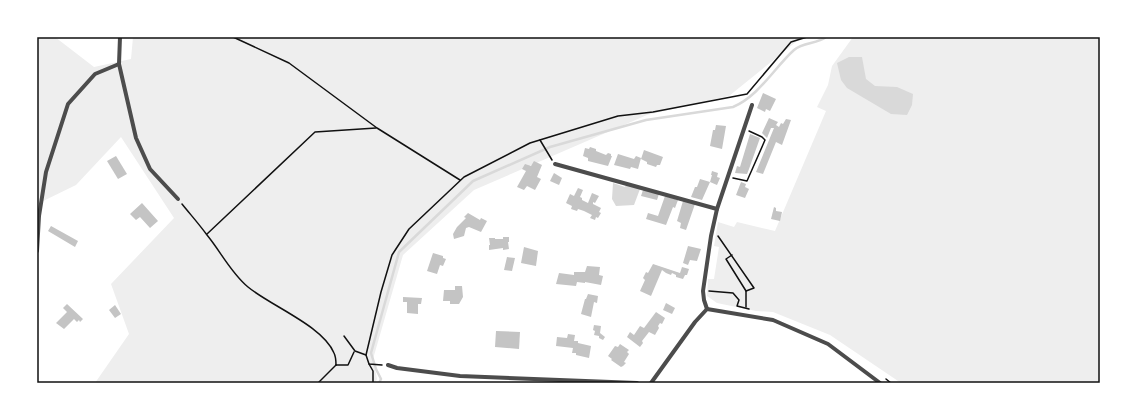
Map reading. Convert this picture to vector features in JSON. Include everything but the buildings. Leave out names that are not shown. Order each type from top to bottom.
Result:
[{"type":"street","points":[[120,37],[119,64],[136,138],[150,168],[178,199]]},
{"type":"street","points":[[37,251],[39,216],[46,172],[68,104],[95,74],[119,64]]},
{"type":"street","points":[[707,309],[703,291],[712,231],[717,209],[752,105]]},
{"type":"street","points":[[556,164],[717,209]]},
{"type":"street","points":[[651,383],[695,322],[707,309]]},
{"type":"street","points":[[707,309],[773,320],[828,344],[880,383]]},
{"type":"street","points":[[388,365],[398,368],[460,376],[637,383]]},
{"type":"path","points":[[233,37],[289,64],[377,128],[460,180]]},
{"type":"path","points":[[373,383],[373,371],[366,355],[380,292],[392,255],[409,230],[460,180],[517,150],[540,140],[618,116],[653,112],[747,94],[791,42],[807,37]]},
{"type":"path","points":[[207,234],[315,132],[377,128]]},
{"type":"path","points":[[728,176],[746,181],[765,140],[744,128]]},
{"type":"path","points":[[540,140],[550,157]]},
{"type":"path","points":[[178,199],[207,234],[231,269],[247,287],[312,328],[326,341],[334,353],[336,365]]},
{"type":"path","points":[[712,231],[718,236],[754,288],[746,291]]},
{"type":"path","points":[[732,255],[726,259],[746,291],[746,307]]},
{"type":"path","points":[[344,336],[355,351],[366,355]]},
{"type":"path","points":[[318,383],[336,365],[348,365],[355,351]]},
{"type":"path","points":[[370,364],[388,365]]},
{"type":"shaded area","points":[[37,37],[55,37],[94,67],[131,59],[133,37],[802,37],[729,96],[647,115],[474,190],[403,255],[373,359],[377,379],[375,383],[95,383],[129,334],[111,284],[174,218],[121,137],[76,185],[37,204]]},
{"type":"shaded area","points":[[853,37],[1100,37],[1100,383],[901,383],[830,335],[773,312],[756,311],[717,303],[707,296],[708,279],[714,279],[719,247],[714,246],[718,222],[734,227],[737,222],[775,231],[826,111],[817,107],[828,85],[832,66]]},
{"type":"shaded area","points":[[849,57],[862,57],[866,79],[875,86],[897,87],[913,94],[912,105],[907,115],[891,114],[847,88],[841,80],[837,63]]},
{"type":"shaded area","points":[[613,183],[625,187],[626,185],[640,189],[634,205],[616,206],[612,199]]},
{"type":"waterway","points":[[379,383],[381,379],[371,353],[399,252],[473,181],[550,147],[646,120],[733,107],[751,96],[794,50],[798,47],[826,37]]}]
